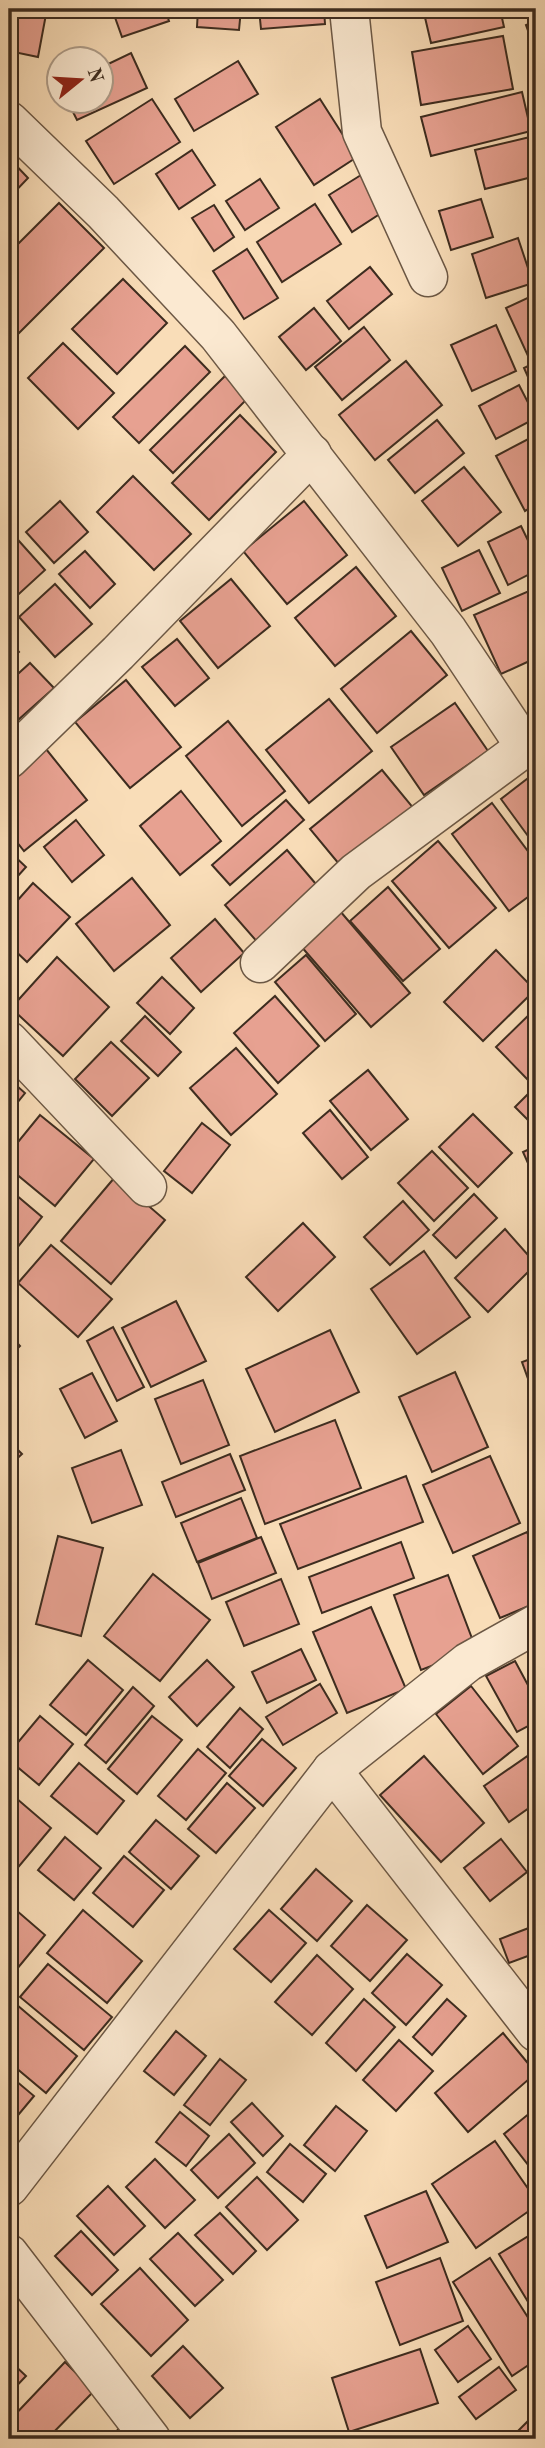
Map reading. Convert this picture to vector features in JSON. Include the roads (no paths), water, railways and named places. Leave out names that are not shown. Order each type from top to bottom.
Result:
[{"type":"street","points":[[349,9],[362,132],[428,278]]},
{"type":"street","points":[[9,121],[103,212],[218,335],[312,454],[530,742],[356,872],[260,963]]},
{"type":"street","points":[[9,759],[118,653],[312,454]]},
{"type":"street","points":[[9,1041],[147,1187]]},
{"type":"street","points":[[9,2187],[332,1770],[468,1662],[536,1624]]},
{"type":"street","points":[[332,1770],[536,2032]]},
{"type":"street","points":[[9,2255],[151,2439]]}]
